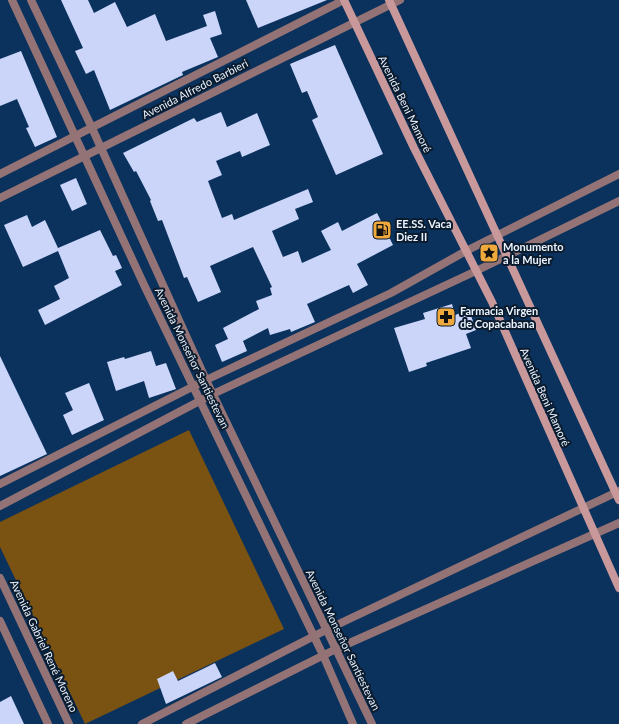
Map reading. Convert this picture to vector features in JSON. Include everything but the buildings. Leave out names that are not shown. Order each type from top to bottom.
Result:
[{"type":"street","name":"Avenida Monseñor Santiestevan","points":[[12,0],[193,388],[201,401],[322,655],[353,724]]},
{"type":"street","name":"Avenida Monseñor Santiestevan","points":[[31,0],[92,128],[206,380],[372,724]]},
{"type":"street","name":"Avenida Alfredo Barbieri","points":[[0,174],[344,0]]},
{"type":"street","name":"Avenida Beni Mamoré","points":[[344,0],[495,309],[582,508],[619,588]]},
{"type":"street","name":"Avenida Alfredo Barbieri","points":[[0,198],[354,22],[390,2],[400,0]]},
{"type":"street","points":[[142,724],[313,638],[326,630],[582,508],[618,494],[390,2]]},
{"type":"street","points":[[0,484],[193,388],[206,380],[391,292],[466,251],[619,174]]},
{"type":"street","points":[[0,506],[213,394],[476,271],[619,201]]},
{"type":"street","points":[[186,724],[322,655],[619,523]]},
{"type":"street","name":"Avenida Gabriel René Moreno","points":[[0,578],[69,724]]},
{"type":"street","points":[[0,621],[48,724]]},
{"type":"shaded area","points":[[189,430],[284,629],[85,724],[0,547],[0,522]]},
{"type":"place","name":"EE.SS. Vaca Diez II","points":[[382,230]]},
{"type":"place","name":"Monumento a la Mujer","points":[[489,253]]},
{"type":"place","name":"Farmacia Virgen de Copacabana","points":[[446,317]]}]
